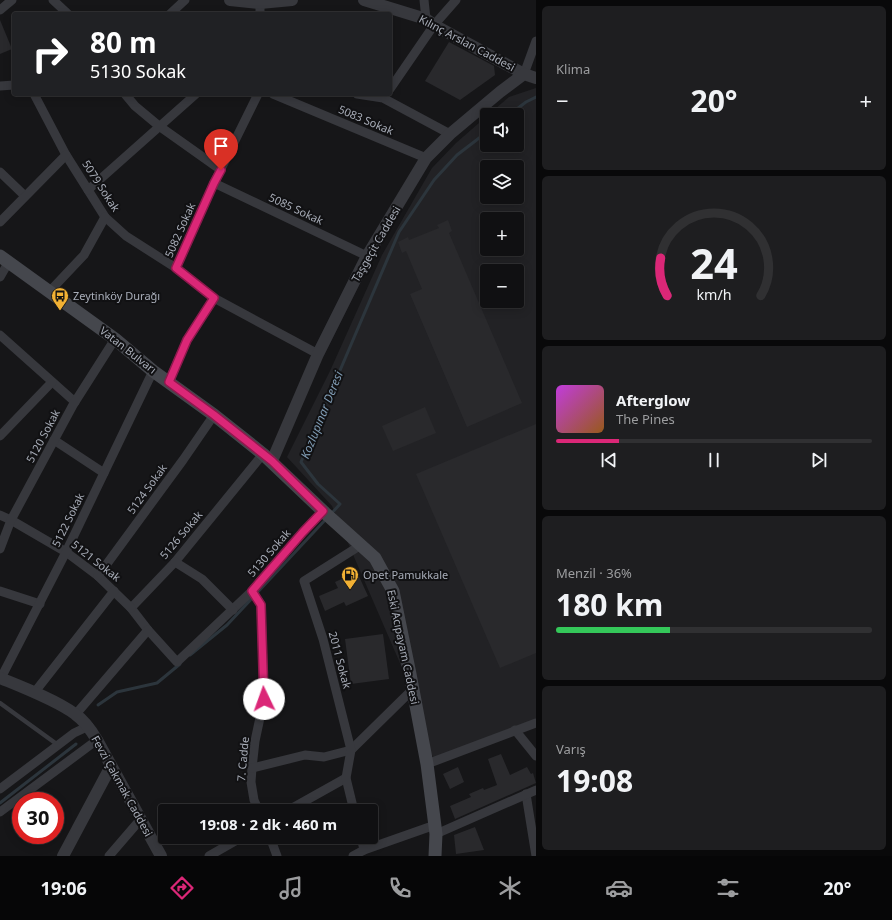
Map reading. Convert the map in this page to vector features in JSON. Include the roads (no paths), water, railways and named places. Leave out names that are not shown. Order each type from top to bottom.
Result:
[{"type":"main road","name":"Vatan Bulvarı","points":[[4,260],[115,339],[154,371],[268,457]]},
{"type":"main road","name":"Eski Acıpayam Caddesi","points":[[268,457],[328,516],[375,558],[393,591],[427,764],[435,830],[435,856]]},
{"type":"street","points":[[0,10],[12,0]]},
{"type":"street","points":[[54,0],[66,12]]},
{"type":"street","points":[[172,12],[185,0]]},
{"type":"street","points":[[233,0],[260,9],[292,0]]},
{"type":"street","name":"Kılınç Arslan Caddesi","points":[[364,0],[430,22],[524,74]]},
{"type":"street","points":[[424,0],[430,22]]},
{"type":"street","points":[[392,86],[430,22],[456,0]]},
{"type":"street","points":[[536,41],[524,74],[536,78]]},
{"type":"street","name":"Taşgeçit Caddesi","points":[[268,457],[367,256],[426,158],[450,134],[524,74]]},
{"type":"street","points":[[0,86],[12,85]]},
{"type":"street","name":"5079 Sokak","points":[[35,96],[66,155],[105,217],[126,236],[176,268],[214,298],[318,354]]},
{"type":"street","points":[[127,96],[159,126],[221,170]]},
{"type":"street","points":[[88,190],[194,96]]},
{"type":"street","name":"5082 Sokak","points":[[176,268],[214,183],[257,96]]},
{"type":"street","name":"5083 Sokak","points":[[278,96],[426,158]]},
{"type":"street","points":[[385,96],[450,134]]},
{"type":"street","points":[[0,222],[66,155]]},
{"type":"street","points":[[0,172],[25,196]]},
{"type":"street","name":"5085 Sokak","points":[[214,183],[367,256]]},
{"type":"street","points":[[49,292],[84,255],[105,217]]},
{"type":"street","points":[[0,277],[4,260]]},
{"type":"street","points":[[169,382],[187,340],[214,298]]},
{"type":"street","points":[[0,335],[75,402]]},
{"type":"street","name":"5120 Sokak","points":[[0,549],[11,520],[54,440],[75,402],[115,339]]},
{"type":"street","name":"5122 Sokak","points":[[0,678],[40,604],[154,371]]},
{"type":"street","points":[[0,436],[52,382]]},
{"type":"street","name":"5124 Sokak","points":[[98,576],[214,415]]},
{"type":"street","points":[[54,440],[104,474]]},
{"type":"street","name":"5126 Sokak","points":[[131,608],[175,562],[268,457]]},
{"type":"street","name":"5121 Sokak","points":[[0,515],[66,552],[98,576],[131,608]]},
{"type":"street","name":"5130 Sokak","points":[[148,630],[177,662],[253,593],[303,532],[328,516]]},
{"type":"street","name":"2011 Sokak","points":[[352,804],[346,778],[351,750],[323,639],[304,581],[361,545]]},
{"type":"street","points":[[175,562],[202,579],[233,610]]},
{"type":"street","points":[[0,591],[40,604]]},
{"type":"street","points":[[34,693],[114,591]]},
{"type":"street","name":"7. Cadde","points":[[253,593],[261,605],[264,699],[255,741],[252,768],[251,782],[256,804]]},
{"type":"street","points":[[76,714],[148,630],[131,608]]},
{"type":"street","name":"Fevzi Çakmak Caddesi","points":[[0,678],[76,714],[89,726],[159,854]]},
{"type":"street","points":[[252,768],[305,755],[324,757],[351,750],[412,690]]},
{"type":"street","points":[[427,764],[536,723]]},
{"type":"street","points":[[0,789],[74,733],[89,726]]},
{"type":"street","points":[[515,730],[536,756]]},
{"type":"street","points":[[0,812],[97,740]]},
{"type":"street","points":[[63,856],[111,766]]},
{"type":"street","points":[[300,804],[346,778]]},
{"type":"street","points":[[353,856],[364,850],[435,830],[536,790]]},
{"type":"street","points":[[526,794],[536,856]]},
{"type":"street","points":[[109,856],[140,820]]},
{"type":"street","points":[[209,856],[230,844]]},
{"type":"street","points":[[273,844],[277,856]]},
{"type":"street","points":[[363,844],[364,850]]},
{"type":"lane","points":[[0,703],[58,745]]},
{"type":"waterway","name":"Kozlupınar Deresi","points":[[518,108],[536,97]]},
{"type":"waterway","name":"Kozlupınar Deresi","points":[[331,514],[340,504],[318,484],[301,462],[399,232],[434,180],[457,155],[480,137]]},
{"type":"waterway","name":"Kozlupınar Deresi","points":[[190,655],[227,625],[326,519]]},
{"type":"waterway","name":"Kozlupınar Deresi","points":[[98,705],[117,692],[157,683],[180,664]]},
{"type":"waterway","name":"Kozlupınar Deresi","points":[[0,803],[76,744]]},
{"type":"place","name":"Zeytinköy Durağı","points":[[60,311]]},
{"type":"place","name":"Opet Pamukkale","points":[[350,590]]}]
